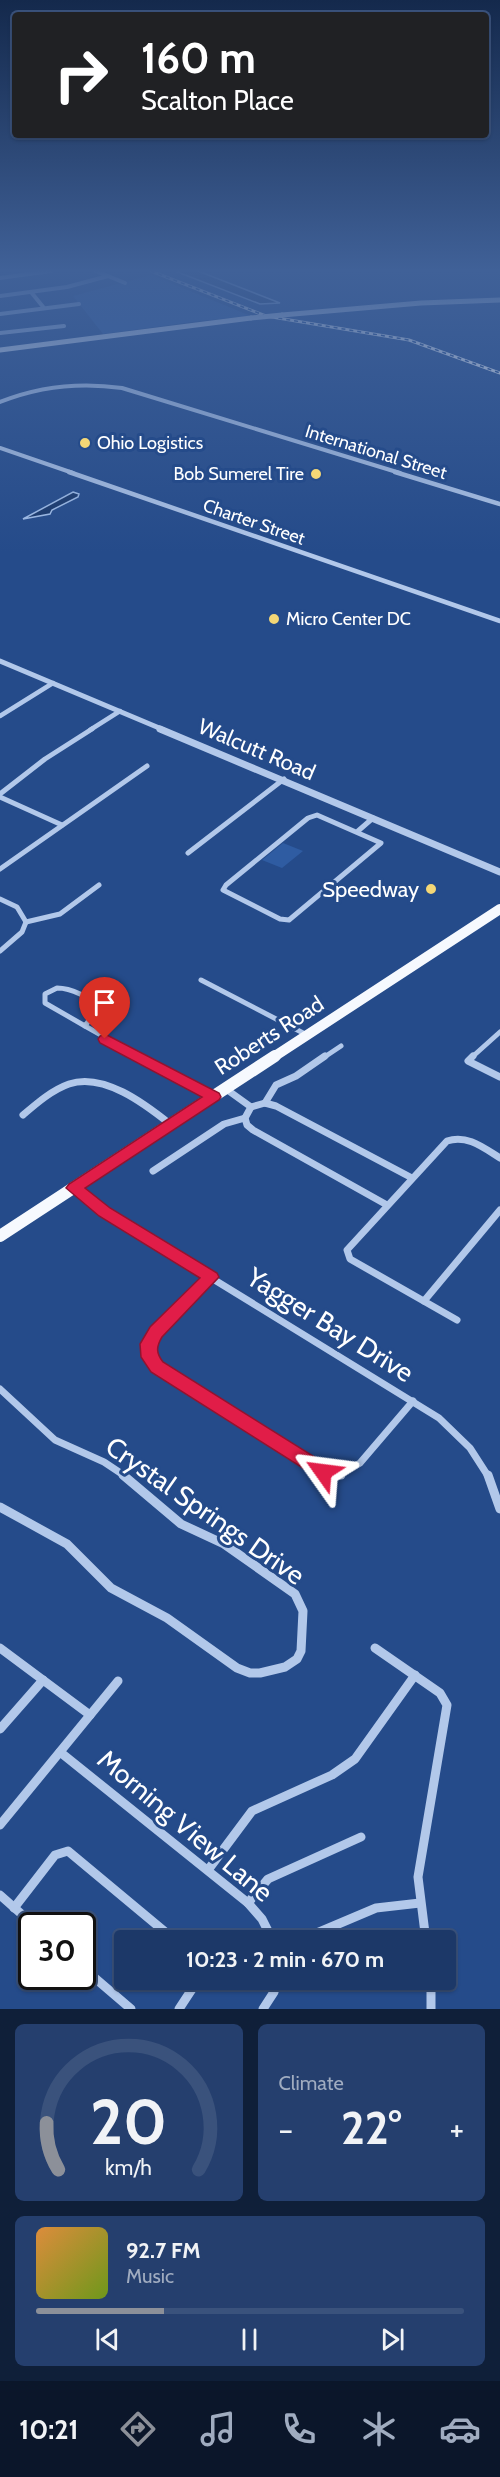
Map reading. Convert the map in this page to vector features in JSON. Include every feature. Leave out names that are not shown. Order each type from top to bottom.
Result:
[{"type":"main road","name":"Roberts Road","points":[[0,1236],[500,909]]},
{"type":"street","name":"International Street","points":[[1,402],[26,392],[53,386],[90,384],[116,387],[500,504]]},
{"type":"street","name":"Charter Street","points":[[0,448],[500,621]]},
{"type":"street","name":"Walcutt Road","points":[[0,661],[500,872]]},
{"type":"street","points":[[0,716],[53,683]]},
{"type":"street","points":[[62,825],[0,795],[45,759],[120,711]]},
{"type":"street","points":[[0,869],[147,766]]},
{"type":"street","points":[[188,854],[284,779]]},
{"type":"street","points":[[312,816],[322,816],[358,831],[381,843],[293,919],[280,919],[224,890],[226,885],[312,816]]},
{"type":"street","points":[[358,831],[373,818]]},
{"type":"street","points":[[26,921],[60,914],[99,885]]},
{"type":"street","points":[[0,899],[17,908],[26,921]]},
{"type":"street","points":[[0,951],[22,932],[26,921]]},
{"type":"street","points":[[201,980],[308,1035]]},
{"type":"street","points":[[84,1027],[98,1009],[95,1004],[63,987],[55,987],[45,994],[45,1004],[84,1027],[213,1097]]},
{"type":"street","points":[[498,1033],[468,1061],[500,1077]]},
{"type":"street","points":[[265,1103],[276,1085],[296,1076],[341,1047]]},
{"type":"street","points":[[23,1115],[57,1088],[78,1080],[111,1087],[171,1125]]},
{"type":"street","points":[[226,1089],[251,1107]]},
{"type":"street","points":[[153,1171],[224,1124],[245,1118],[251,1107],[265,1103],[276,1106],[412,1179]]},
{"type":"street","points":[[245,1118],[253,1130],[387,1205]]},
{"type":"street","points":[[457,1320],[350,1259],[346,1250],[447,1141],[459,1138],[466,1140],[500,1158]]},
{"type":"street","name":"Yagger Bay Drive","points":[[74,1188],[104,1212],[413,1401],[458,1433],[475,1451],[487,1470],[500,1509]]},
{"type":"street","points":[[424,1300],[500,1210]]},
{"type":"street","points":[[211,1277],[156,1332],[148,1344],[148,1351],[157,1367],[316,1468],[332,1474],[340,1475],[348,1472],[360,1463],[413,1401]]},
{"type":"street","name":"Crystal Springs Drive","points":[[0,1389],[55,1440],[104,1462],[124,1475],[181,1524],[224,1544],[295,1594],[303,1611],[301,1651],[297,1659],[285,1667],[260,1673],[250,1673],[237,1668],[167,1618],[111,1588],[67,1544],[0,1507]]},
{"type":"street","points":[[0,1648],[90,1716]]},
{"type":"street","points":[[375,1648],[440,1693],[445,1699],[447,1712],[418,1877],[424,1930]]},
{"type":"street","points":[[208,1870],[252,1811],[332,1775],[355,1759],[415,1675]]},
{"type":"street","points":[[0,1730],[43,1680]]},
{"type":"street","points":[[0,1825],[118,1681]]},
{"type":"street","name":"Morning View Lane","points":[[60,1752],[248,1903],[262,1919],[268,1930]]},
{"type":"street","points":[[248,1903],[268,1879],[361,1837]]},
{"type":"street","points":[[14,1908],[55,1855],[68,1851],[163,1930]]},
{"type":"street","points":[[0,1895],[19,1912]]},
{"type":"street","points":[[324,1930],[376,1908],[420,1903]]},
{"type":"street","points":[[96,1979],[131,2009]]},
{"type":"street","points":[[179,2009],[191,1990]]},
{"type":"street","points":[[263,2009],[274,1990]]},
{"type":"street","points":[[431,1990],[431,2009]]},
{"type":"shaded area","points":[[73,492],[79,494],[78,497],[52,510],[50,514],[23,519]]},
{"type":"shaded area","points":[[283,843],[303,851],[282,868],[262,860]]},
{"type":"railway","points":[[477,365],[500,373]]},
{"type":"place","name":"Ohio Logistics","points":[[85,443]]},
{"type":"place","name":"Bob Sumerel Tire","points":[[316,474]]},
{"type":"place","name":"Micro Center DC","points":[[274,619]]},
{"type":"place","name":"Speedway","points":[[431,889]]},
{"type":"route","points":[[105,1039],[213,1097],[74,1188],[104,1212],[211,1277],[156,1332],[148,1344],[152,1362],[323,1472]]}]
